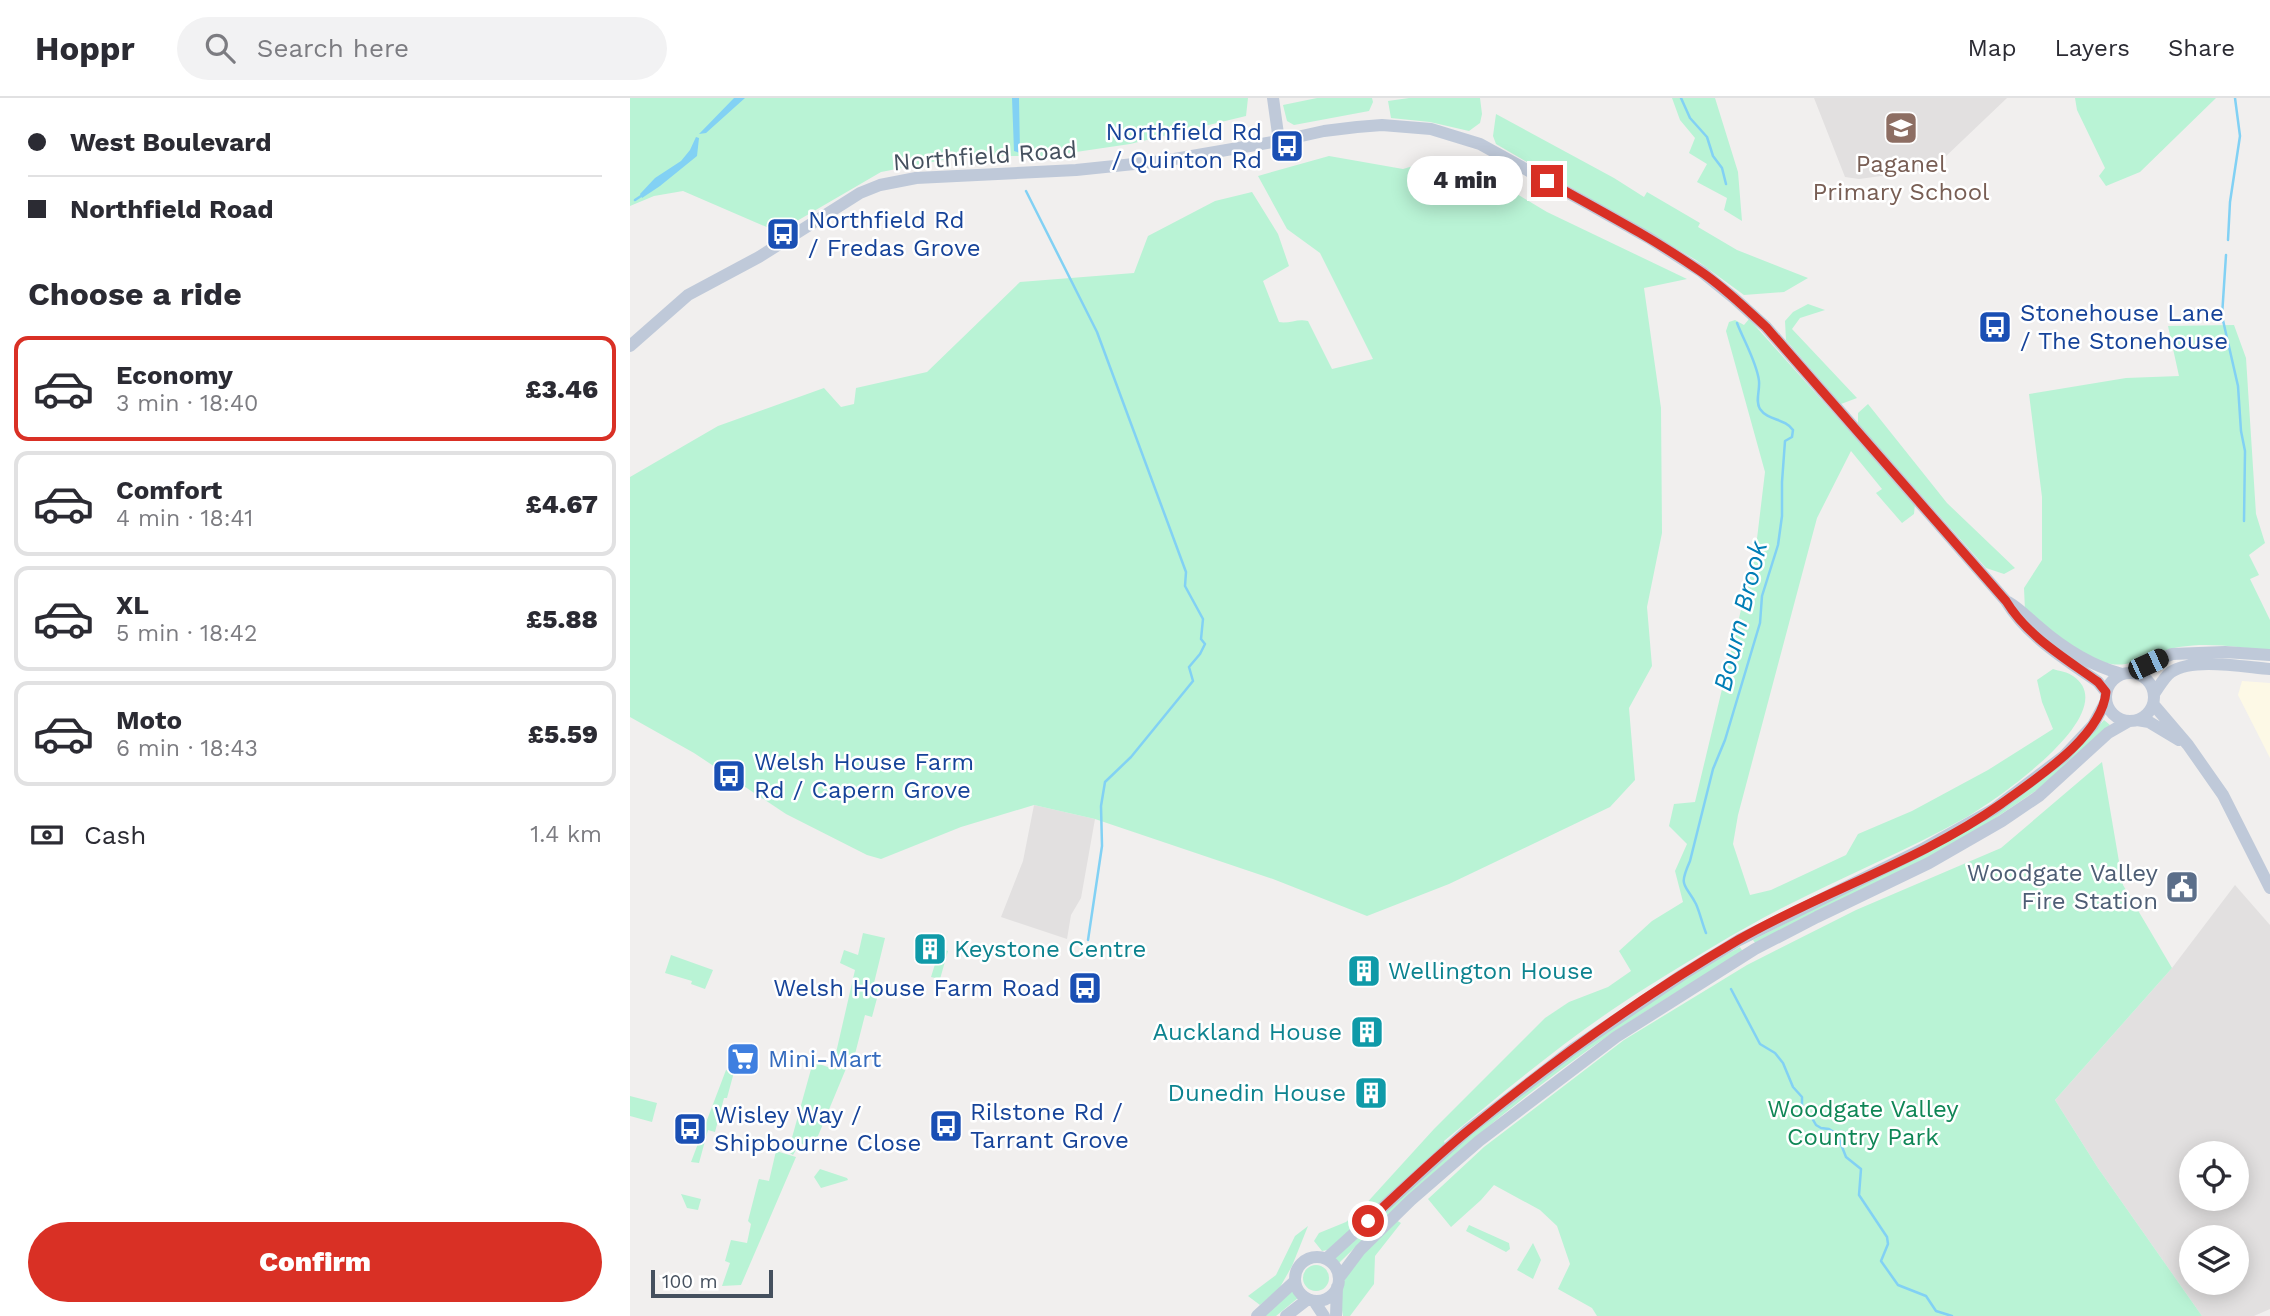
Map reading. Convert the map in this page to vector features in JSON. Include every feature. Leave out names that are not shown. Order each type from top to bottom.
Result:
[{"type":"main road","points":[[1273,98],[1279,141]]},
{"type":"main road","name":"Northfield Road","points":[[630,346],[688,295],[759,257],[860,193],[880,185],[916,178],[1076,170],[1163,161],[1324,131],[1382,125],[1431,129],[1480,144],[1649,238],[1702,272],[1754,317],[2006,601]]},
{"type":"main road","points":[[2006,601],[2021,609],[2040,628],[2083,658],[2108,670],[2147,679],[2154,699],[2228,804],[2270,888]]},
{"type":"main road","points":[[2006,601],[2016,618],[2031,633],[2098,682],[2114,715],[2149,722],[2188,745]]},
{"type":"main road","points":[[1326,1259],[1468,1130],[1573,1049],[1739,940],[1921,850],[1994,809],[2064,756],[2093,724],[2112,681],[2172,654],[2225,652],[2270,655]]},
{"type":"main road","points":[[1286,1316],[1311,1300],[1324,1300],[1332,1295],[1360,1250],[1411,1200],[1479,1141],[1616,1037],[1755,949],[1928,863],[2002,821],[2039,796],[2108,733],[2147,714],[2169,673],[2189,665],[2270,669]]},
{"type":"main road","points":[[1324,1316],[1311,1300],[1300,1293],[1295,1281],[1297,1270],[1306,1260],[1317,1257],[1326,1259],[1335,1266],[1338,1282],[1336,1316]]},
{"type":"main road","points":[[1257,1316],[1295,1281]]},
{"type":"shaded area","name":"Paganel Primary School","points":[[1814,98],[2007,98],[1943,159],[1926,170],[1859,179],[1845,177]]},
{"type":"shaded area","points":[[2242,681],[2270,683],[2270,758],[2238,695]]},
{"type":"shaded area","points":[[1034,805],[1095,819],[1081,898],[1071,915],[1067,939],[1001,917],[1023,861]]},
{"type":"shaded area","points":[[2235,885],[2270,925],[2270,1309],[2254,1316],[2202,1316],[2187,1295],[2249,1295],[2249,1225],[2179,1225],[2179,1283],[2098,1168],[2055,1100],[2172,968]]},
{"type":"green space","points":[[630,98],[1248,98],[1246,116],[1130,144],[1049,156],[964,156],[881,172],[778,232],[683,191],[654,196],[630,206]]},
{"type":"green space","points":[[1317,98],[1372,98],[1373,102],[1369,111],[1294,125],[1287,121],[1283,105]]},
{"type":"green space","points":[[1409,98],[1480,98],[1480,123],[1469,131],[1430,122],[1391,118],[1388,101]]},
{"type":"green space","points":[[1672,98],[1715,98],[1738,172],[1742,221],[1724,210],[1727,198],[1697,182],[1707,164],[1689,153],[1695,138],[1680,120]]},
{"type":"green space","points":[[2075,98],[2216,98],[2140,172],[2106,186],[2099,176],[2105,168],[2077,110]]},
{"type":"green space","points":[[1496,114],[1644,197],[1647,192],[1700,223],[1698,227],[1737,250],[1808,278],[1784,292],[1744,295],[1696,260],[1496,144],[1493,136]]},
{"type":"green space","points":[[1329,156],[1403,169],[1420,164],[1502,185],[1547,212],[1687,279],[1644,288],[1661,408],[1662,533],[1647,607],[1652,666],[1629,708],[1635,780],[1610,807],[1449,884],[1367,916],[1273,879],[1095,819],[1034,805],[961,827],[881,859],[867,855],[786,814],[694,753],[630,717],[630,477],[718,426],[824,388],[841,407],[854,404],[856,388],[927,372],[1020,282],[1134,273],[1148,236],[1215,201],[1252,192],[1278,234],[1289,266],[1263,281],[1279,322],[1308,321],[1332,369],[1373,359],[1320,253],[1287,229],[1258,176]]},
{"type":"green space","points":[[1808,304],[1825,310],[1800,318],[1792,329],[1857,398],[1841,404],[1786,340],[1785,321],[1793,312]]},
{"type":"green space","points":[[1749,319],[1915,504],[1914,514],[1902,523],[1876,493],[1882,489],[1851,451],[1817,518],[1738,815],[1733,844],[1750,895],[1771,890],[1846,855],[1858,834],[1912,811],[1988,770],[2053,729],[2037,680],[2053,669],[2073,676],[2085,692],[2082,711],[2070,733],[2049,754],[2025,776],[1980,809],[1749,926],[1594,1022],[1444,1141],[1445,1144],[1328,1250],[1322,1251],[1314,1241],[1319,1233],[1346,1222],[1363,1207],[1434,1129],[1545,1018],[1569,1002],[1608,987],[1631,971],[1619,951],[1652,921],[1683,902],[1675,871],[1687,844],[1669,826],[1674,804],[1695,802],[1756,547],[1765,472],[1726,331],[1729,322],[1735,320],[1744,325]]},
{"type":"green space","points":[[2234,325],[2246,358],[2256,514],[2265,543],[2249,555],[2259,575],[2250,579],[2270,620],[2270,651],[2224,646],[2190,646],[2120,665],[2087,656],[2065,643],[2025,611],[2024,588],[2042,560],[2042,497],[2029,394],[2126,378],[2179,376],[2168,326]]},
{"type":"green space","points":[[1868,404],[1947,503],[2015,568],[2004,574],[1986,568],[1858,424],[1858,413]]},
{"type":"green space","points":[[2104,720],[2110,725],[2040,788],[1960,842],[1756,944],[1753,940],[1954,837],[2087,739]]},
{"type":"green space","name":"Woodgate Valley Country Park","points":[[2102,762],[2123,885],[2172,968],[2055,1100],[2098,1168],[2179,1283],[2179,1295],[2187,1295],[2202,1316],[1597,1316],[1592,1308],[1558,1289],[1570,1264],[1557,1226],[1540,1210],[1494,1185],[1451,1227],[1428,1199],[1484,1147],[1624,1040],[1747,965],[1856,910],[2001,848]]},
{"type":"green space","points":[[863,933],[885,938],[874,983],[880,987],[872,1017],[865,1015],[854,1058],[850,1059],[813,1148],[800,1143],[793,1155],[788,1152],[813,1062],[831,1068],[833,1066],[855,970],[840,963],[844,950],[858,955]]},
{"type":"green space","points":[[1740,947],[1743,952],[1617,1030],[1545,1081],[1454,1156],[1339,1263],[1334,1258],[1440,1160],[1510,1102],[1623,1019]]},
{"type":"green space","points":[[940,948],[948,951],[940,979],[931,977]]},
{"type":"green space","points":[[671,955],[713,970],[705,989],[691,984],[692,981],[665,973]]},
{"type":"green space","points":[[726,1070],[734,1072],[715,1132],[708,1130],[699,1163],[691,1162]]},
{"type":"green space","points":[[630,1096],[657,1103],[652,1122],[630,1116]]},
{"type":"green space","points":[[776,1151],[796,1157],[741,1285],[722,1286],[730,1263],[725,1261],[731,1240],[747,1243],[751,1224],[748,1221],[758,1182],[759,1179],[769,1181]]},
{"type":"green space","points":[[820,1169],[848,1180],[821,1188],[814,1177]]},
{"type":"green space","points":[[681,1194],[701,1199],[698,1210],[687,1208]]},
{"type":"green space","points":[[1396,1220],[1401,1223],[1375,1256],[1374,1284],[1350,1316],[1343,1316],[1341,1291],[1346,1275]]},
{"type":"green space","points":[[1469,1225],[1509,1243],[1510,1249],[1506,1252],[1466,1231]]},
{"type":"green space","points":[[1308,1226],[1292,1266],[1279,1289],[1260,1305],[1248,1296],[1276,1275],[1295,1236]]},
{"type":"green space","points":[[1533,1243],[1541,1260],[1533,1279],[1517,1270]]},
{"type":"green space","points":[[1316,1265],[1325,1269],[1329,1278],[1325,1287],[1316,1291],[1307,1287],[1303,1278],[1307,1269]]},
{"type":"green space","points":[[1293,1290],[1298,1298],[1276,1316],[1262,1316]]},
{"type":"water","points":[[734,98],[745,98],[706,133],[699,134]]},
{"type":"water","points":[[1012,98],[1019,98],[1020,153],[1014,151]]},
{"type":"water","points":[[696,137],[699,138],[697,156],[642,198],[640,194],[655,178],[681,161]]},
{"type":"waterway","name":"Bourn Brook","points":[[1681,98],[1690,118],[1707,137],[1713,156],[1722,168],[1726,184]]},
{"type":"waterway","points":[[2228,240],[2230,202],[2240,136],[2235,98]]},
{"type":"waterway","points":[[1026,191],[1097,332],[1186,572],[1185,586],[1203,619],[1201,639],[1205,644],[1189,667],[1193,681],[1131,757],[1105,782],[1101,806],[1102,846],[1088,940]]},
{"type":"waterway","points":[[635,200],[644,194]]},
{"type":"waterway","points":[[2226,255],[2222,316],[2238,386],[2245,451],[2244,521]]},
{"type":"waterway","name":"Bourn Brook","points":[[1706,933],[1696,904],[1684,885],[1684,876],[1713,769],[1725,740],[1760,623],[1762,596],[1778,545],[1782,516],[1785,441],[1792,437],[1793,430],[1786,423],[1767,416],[1760,409],[1758,374],[1737,323]]},
{"type":"waterway","name":"Bourn Brook","points":[[1731,989],[1760,1044],[1775,1053],[1783,1063],[1793,1087],[1802,1097],[1802,1113],[1812,1118],[1816,1125],[1837,1134],[1846,1157],[1861,1169],[1859,1195],[1887,1237],[1888,1244],[1881,1261],[1898,1285],[1926,1296],[1936,1311],[1952,1316]]},
{"type":"place","name":"Paganel Primary School","points":[[1901,128]]},
{"type":"place","name":"Northfield Rd / Quinton Rd","points":[[1287,146]]},
{"type":"place","name":"Northfield Rd / Fredas Grove","points":[[783,234]]},
{"type":"place","name":"Stonehouse Lane / The Stonehouse","points":[[1995,327]]},
{"type":"place","name":"Welsh House Farm Rd / Capern Grove","points":[[729,776]]},
{"type":"place","name":"Woodgate Valley Fire Station","points":[[2182,887]]},
{"type":"place","name":"Keystone Centre","points":[[930,949]]},
{"type":"place","name":"Wellington House","points":[[1364,971]]},
{"type":"place","name":"Welsh House Farm Road","points":[[1085,988]]},
{"type":"place","name":"Auckland House","points":[[1367,1032]]},
{"type":"place","name":"Mini-Mart","points":[[743,1059]]},
{"type":"place","name":"Dunedin House","points":[[1371,1093]]},
{"type":"place","name":"Rilstone Rd / Tarrant Grove","points":[[946,1126]]},
{"type":"place","name":"Wisley Way / Shipbourne Close","points":[[690,1129]]},
{"type":"route","points":[[1368,1221],[1468,1130],[1535,1077],[1682,975],[1739,940],[1958,831],[1994,809],[2064,756],[2093,724],[2106,701],[2106,692],[2098,682],[2031,633],[2016,618],[2006,601],[1766,327],[1702,272],[1649,238],[1547,181]]}]
